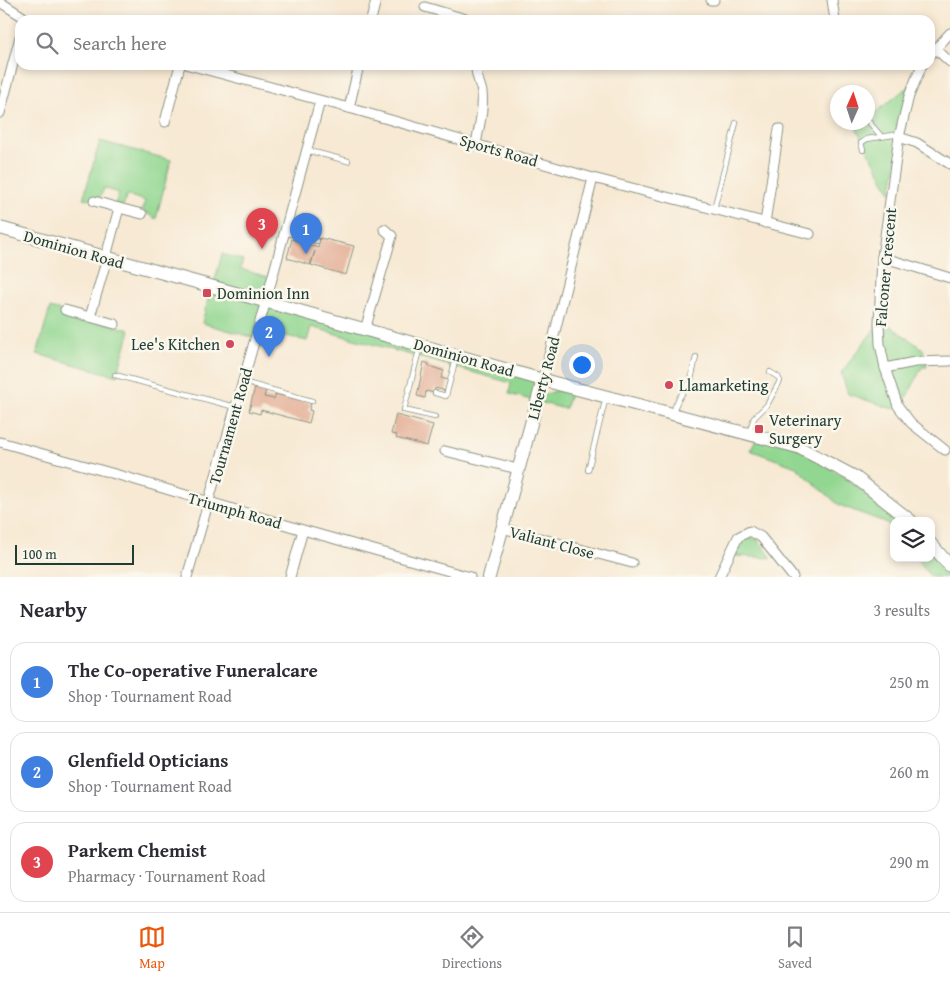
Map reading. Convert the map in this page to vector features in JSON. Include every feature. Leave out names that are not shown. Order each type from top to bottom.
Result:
[{"type":"street","points":[[372,15],[376,0]]},
{"type":"street","points":[[832,0],[834,15]]},
{"type":"street","points":[[0,2],[21,15]]},
{"type":"street","points":[[426,7],[452,15]]},
{"type":"street","points":[[935,50],[950,33]]},
{"type":"street","points":[[935,53],[950,62]]},
{"type":"street","points":[[0,113],[15,56]]},
{"type":"street","points":[[165,122],[179,70]]},
{"type":"street","name":"Sports Road","points":[[208,70],[594,178],[810,234]]},
{"type":"street","points":[[349,108],[359,70]]},
{"type":"street","points":[[475,70],[482,92],[482,109],[476,144]]},
{"type":"street","name":"Falconer Crescent","points":[[920,70],[909,96],[899,136],[882,257],[880,344],[884,368],[898,406],[911,422],[944,450]]},
{"type":"street","name":"Tournament Road","points":[[187,577],[235,407],[258,341],[264,301],[320,101]]},
{"type":"street","points":[[765,223],[779,129]]},
{"type":"street","points":[[899,136],[917,143],[950,164]]},
{"type":"street","name":"Liberty Road","points":[[489,577],[543,380],[594,178]]},
{"type":"street","points":[[94,201],[142,214]]},
{"type":"street","points":[[90,317],[119,208]]},
{"type":"street","name":"Dominion Road","points":[[0,228],[543,380],[798,448],[855,477],[906,517]]},
{"type":"street","points":[[365,330],[392,236],[384,229]]},
{"type":"street","points":[[882,257],[950,278]]},
{"type":"street","points":[[65,310],[115,324]]},
{"type":"street","points":[[884,368],[915,362],[950,361]]},
{"type":"street","name":"Triumph Road","points":[[0,442],[470,577]]},
{"type":"street","points":[[445,452],[518,470]]},
{"type":"street","name":"Valiant Close","points":[[502,528],[632,563]]},
{"type":"street","points":[[290,577],[302,530]]},
{"type":"street","points":[[719,577],[738,537],[750,531],[761,537],[793,577]]},
{"type":"street","points":[[935,549],[950,566]]},
{"type":"lane","points":[[714,210],[736,123]]},
{"type":"lane","points":[[875,129],[881,136]]},
{"type":"lane","points":[[863,150],[861,141],[881,136],[899,136]]},
{"type":"lane","points":[[306,150],[348,161]]},
{"type":"lane","points":[[284,232],[317,241]]},
{"type":"lane","points":[[420,345],[404,410],[435,417]]},
{"type":"lane","points":[[435,393],[446,396],[456,355]]},
{"type":"lane","points":[[672,414],[678,400],[691,380],[696,357]]},
{"type":"lane","points":[[748,434],[754,418],[767,405],[780,381],[778,377],[770,372]]},
{"type":"lane","points":[[115,375],[235,407]]},
{"type":"lane","points":[[243,382],[312,400]]},
{"type":"lane","points":[[588,470],[607,396]]},
{"type":"green space","points":[[912,88],[891,193],[857,130],[875,130],[875,113],[905,89]]},
{"type":"green space","points":[[100,141],[171,160],[156,219],[142,210],[145,201],[127,195],[123,206],[115,204],[119,193],[104,188],[100,197],[83,199]]},
{"type":"green space","points":[[222,254],[243,260],[240,269],[272,278],[265,301],[543,380],[541,396],[558,390],[571,391],[565,409],[509,394],[511,383],[311,327],[307,341],[257,329],[255,338],[202,323]]},
{"type":"green space","points":[[50,308],[130,330],[117,376],[37,354]]},
{"type":"green space","points":[[879,323],[886,323],[923,349],[927,367],[922,367],[907,396],[893,409],[848,394],[841,373]]},
{"type":"green space","points":[[758,436],[798,447],[905,517],[890,517],[890,526],[887,523],[839,505],[796,467],[750,450]]},
{"type":"green space","points":[[747,536],[758,540],[772,558],[735,556],[743,539]]},
{"type":"green space","points":[[935,549],[950,566],[950,577],[931,577],[919,562],[935,562]]},
{"type":"building","points":[[302,215],[318,220],[314,230],[299,225]]},
{"type":"building","points":[[320,238],[354,246],[346,275],[311,265],[315,251],[310,265],[287,258],[292,239],[318,248]]},
{"type":"building","points":[[424,362],[429,364],[429,366],[444,371],[441,378],[448,380],[446,391],[435,388],[434,393],[426,391],[425,398],[417,396]]},
{"type":"building","points":[[255,387],[266,390],[264,397],[274,399],[276,394],[311,403],[309,410],[312,411],[309,423],[261,410],[260,414],[249,411]]},
{"type":"building","points":[[396,415],[433,425],[427,446],[396,438],[397,435],[391,434]]},
{"type":"place","name":"Parkem Chemist","points":[[262,249]]},
{"type":"place","name":"The Co-operative Funeralcare","points":[[306,254]]},
{"type":"place","name":"Dominion Inn","points":[[207,293]]},
{"type":"place","name":"Lee's Kitchen","points":[[230,344]]},
{"type":"place","name":"Glenfield Opticians","points":[[269,357]]},
{"type":"place","name":"Llamarketing","points":[[669,385]]},
{"type":"place","name":"Veterinary Surgery","points":[[759,429]]}]
